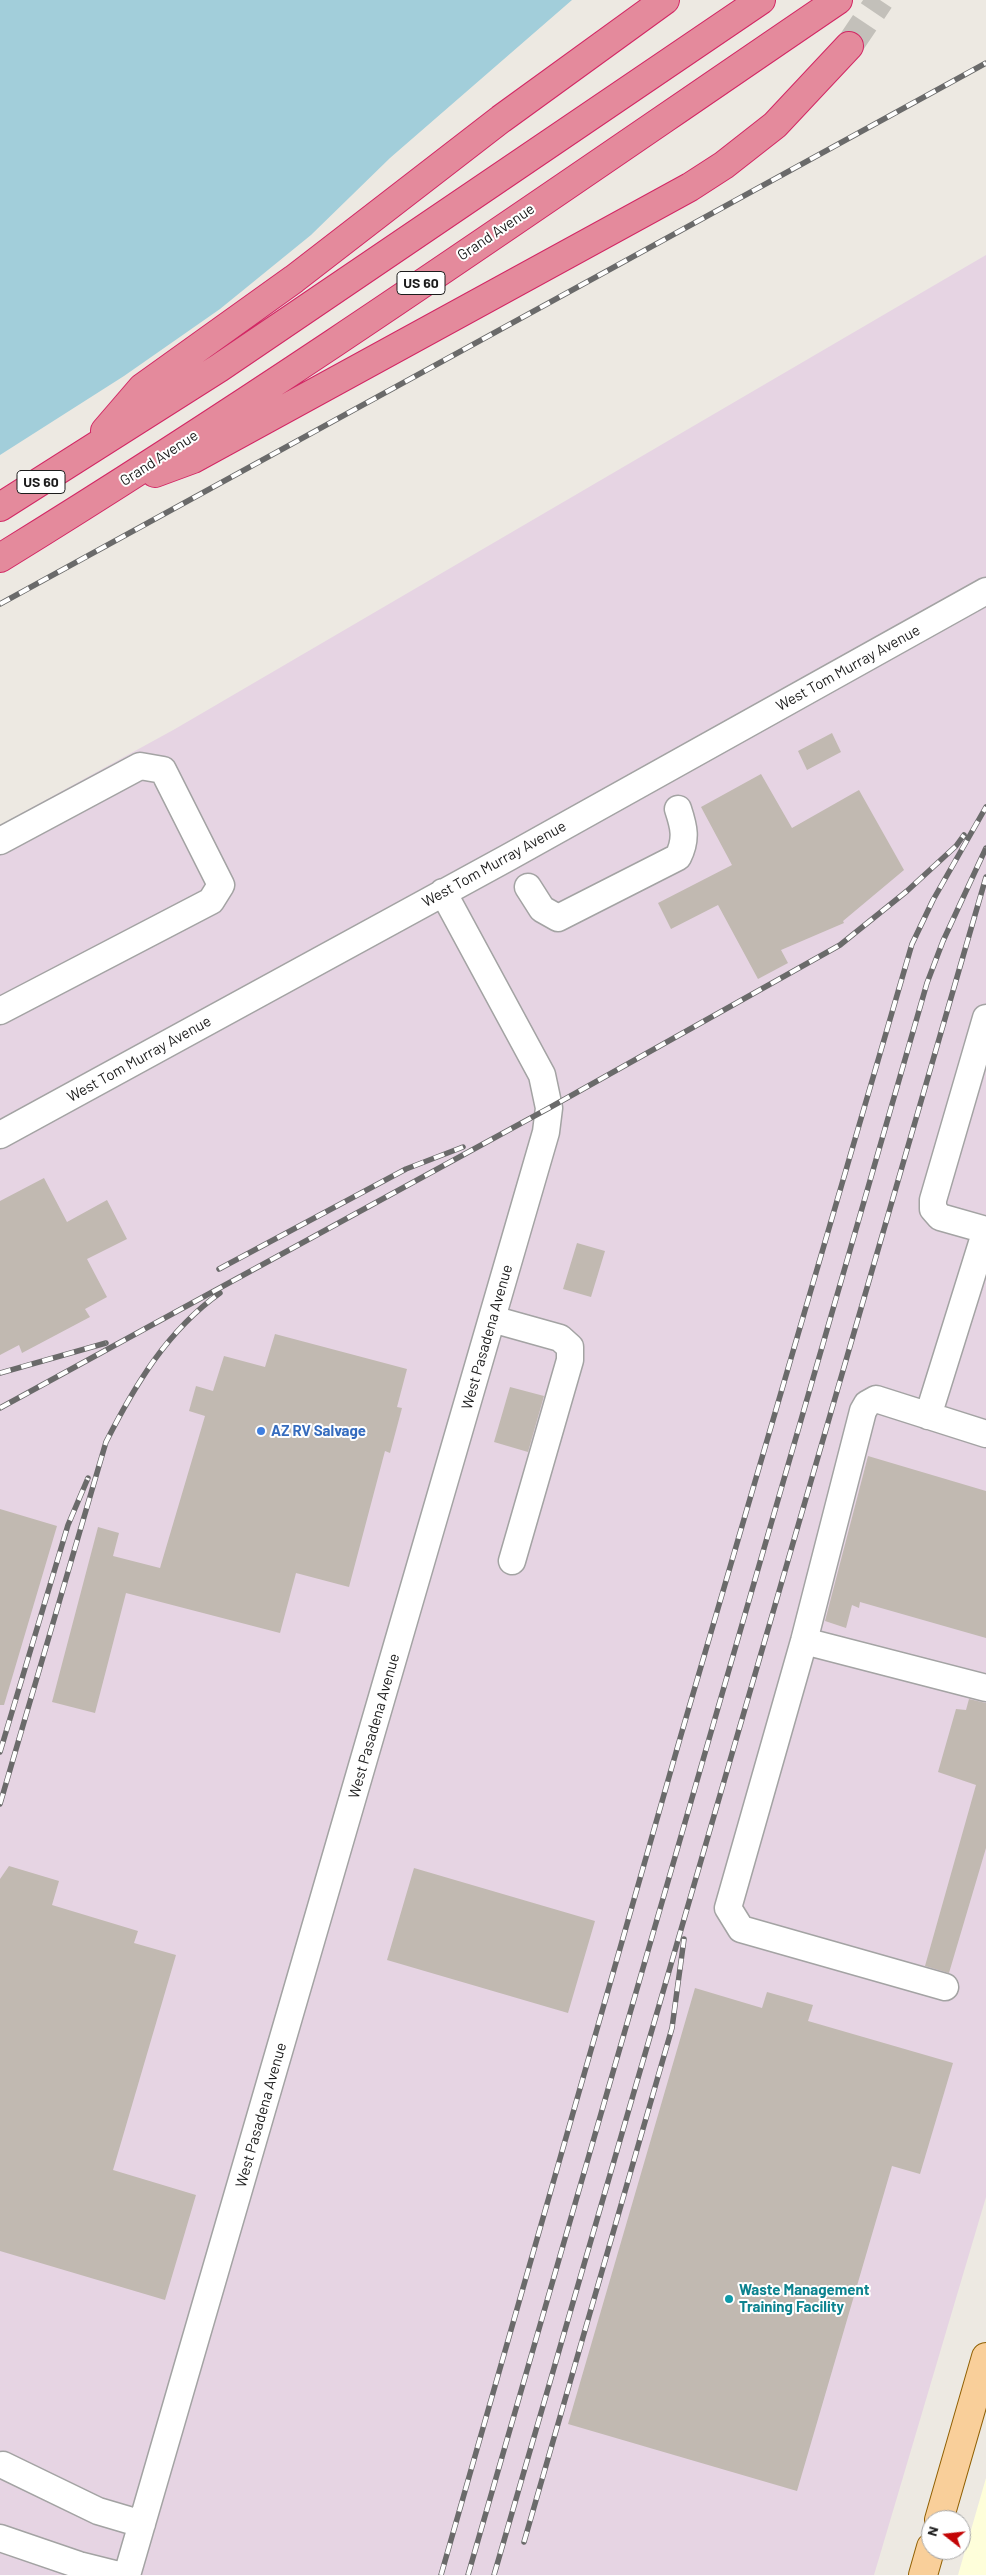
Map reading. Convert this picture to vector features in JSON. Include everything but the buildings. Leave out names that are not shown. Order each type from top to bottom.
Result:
[{"type":"highway","points":[[83,456],[142,388],[294,279],[509,114],[665,0]]},
{"type":"highway","name":"US 60","points":[[0,507],[219,368],[761,0]]},
{"type":"highway","name":"Grand Avenue","points":[[0,558],[116,486],[329,346],[838,0]]},
{"type":"highway","points":[[116,486],[193,459],[690,187],[724,165],[776,125],[849,46]]},
{"type":"main road","points":[[942,2510],[986,2357]]},
{"type":"main road","points":[[923,2575],[927,2560]]},
{"type":"street","name":"West Tom Murray Avenue","points":[[0,1135],[986,591]]},
{"type":"street","points":[[0,841],[140,766],[163,770],[221,885],[211,901],[0,1011]]},
{"type":"street","points":[[528,887],[542,909],[558,918],[678,857],[685,844],[684,827],[678,809]]},
{"type":"street","name":"West Pasadena Avenue","points":[[127,2575],[492,1320],[540,1153],[549,1108],[542,1074],[443,892]]},
{"type":"street","points":[[928,1416],[986,1230],[940,1217],[933,1210],[933,1200],[986,1018]]},
{"type":"street","points":[[492,1320],[560,1338],[570,1347],[570,1360],[512,1561]]},
{"type":"street","points":[[945,1987],[741,1929],[728,1908],[804,1641],[863,1412],[867,1404],[876,1399],[986,1434]]},
{"type":"street","points":[[804,1641],[986,1688]]},
{"type":"street","points":[[3,2465],[98,2511],[142,2524]]},
{"type":"street","points":[[0,2538],[80,2565],[119,2575]]},
{"type":"shaded area","points":[[986,255],[986,2197],[874,2575],[0,2575],[0,825],[175,729]]},
{"type":"shaded area","points":[[986,2478],[986,2575],[958,2575],[962,2560],[971,2560],[971,2530]]},
{"type":"water","points":[[0,0],[572,0],[390,158],[311,235],[220,309],[124,376],[0,455]]},
{"type":"tunnel","points":[[849,46],[880,0]]},
{"type":"railway","points":[[0,604],[986,63]]},
{"type":"railway","points":[[441,2575],[681,1735],[912,944],[933,900],[986,807]]},
{"type":"railway","points":[[0,1408],[549,1108],[840,945],[907,891],[956,846],[964,835]]},
{"type":"railway","points":[[468,2575],[927,983],[943,941],[986,848]]},
{"type":"railway","points":[[494,2575],[986,877]]},
{"type":"railway","points":[[219,1269],[406,1169],[463,1147]]},
{"type":"railway","points":[[0,1804],[106,1442],[154,1360],[184,1324],[220,1293]]},
{"type":"railway","points":[[0,1373],[106,1343]]},
{"type":"railway","points":[[0,1752],[68,1525],[88,1478]]},
{"type":"railway","points":[[524,2542],[672,2028],[684,1939]]},
{"type":"place","name":"AZ RV Salvage","points":[[261,1431]]},
{"type":"place","name":"Waste Management Training Facility","points":[[729,2299]]}]
